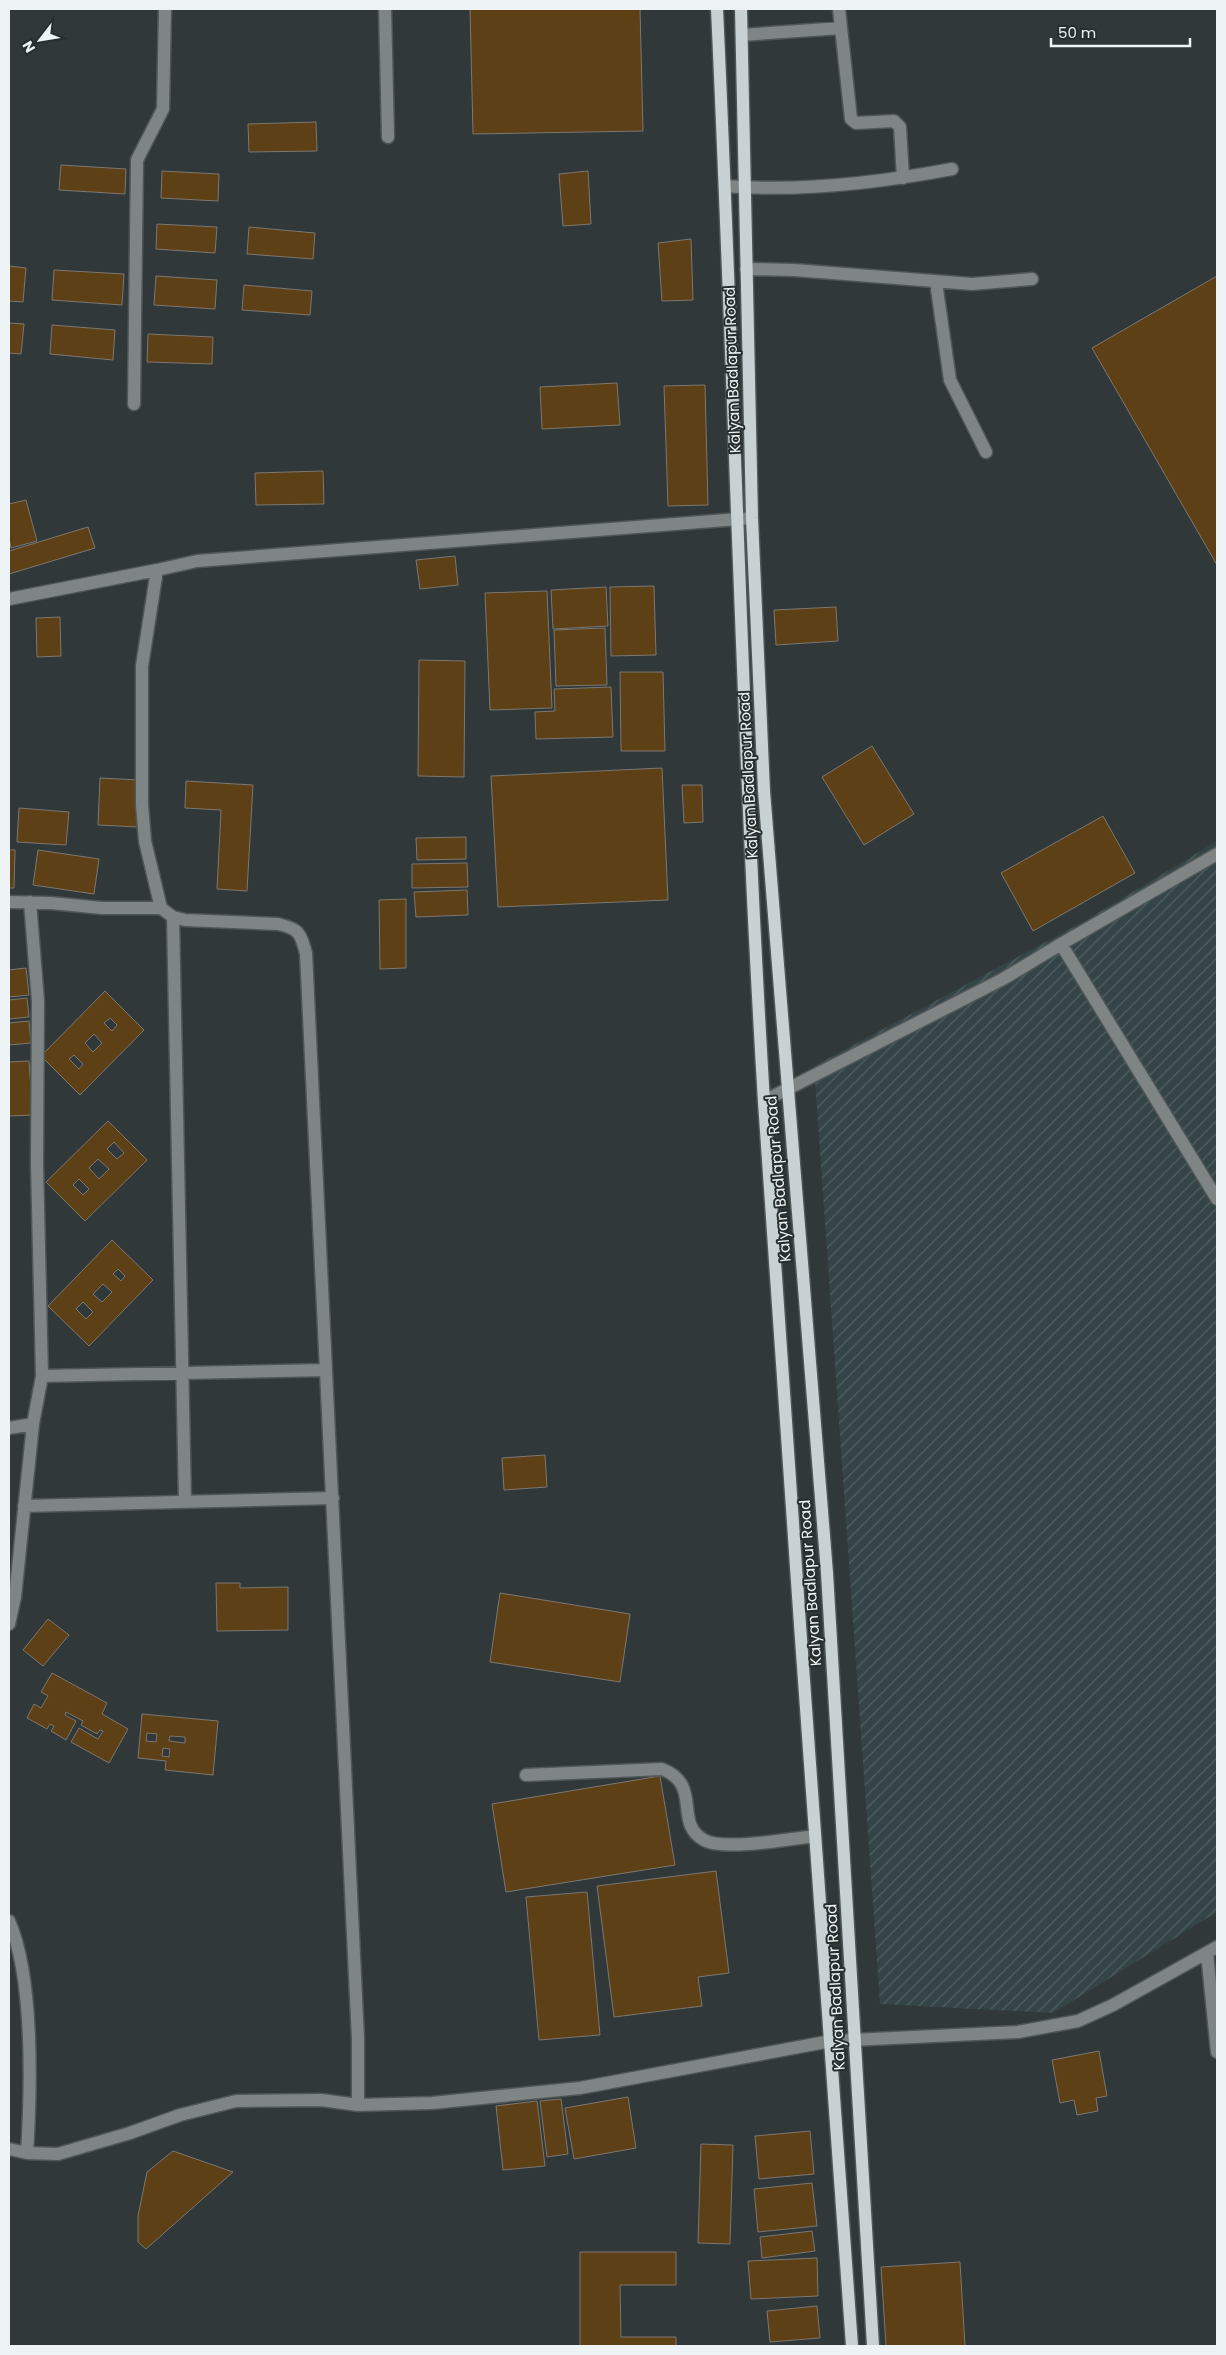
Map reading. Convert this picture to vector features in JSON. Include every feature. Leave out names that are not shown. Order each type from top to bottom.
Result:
[{"type":"main road","name":"Kalyan Badlapur Road","points":[[717,9],[744,711],[764,1101],[852,2346]]},
{"type":"main road","name":"Kalyan Badlapur Road","points":[[741,9],[752,518],[764,791],[827,1573],[873,2346]]},
{"type":"street","points":[[134,404],[137,160],[163,109],[165,9]]},
{"type":"street","points":[[385,9],[388,137]]},
{"type":"street","points":[[839,9],[851,119],[856,123],[894,121],[900,127],[903,178]]},
{"type":"street","points":[[742,36],[841,28]]},
{"type":"street","points":[[725,186],[784,188],[903,178],[952,169]]},
{"type":"street","points":[[746,269],[794,270],[972,284],[1032,279]]},
{"type":"street","points":[[936,282],[950,380],[986,452]]},
{"type":"street","points":[[9,599],[206,560],[752,518]]},
{"type":"street","points":[[157,570],[142,666],[142,805],[145,841],[161,908],[172,917],[185,920],[278,924],[292,927],[301,935],[306,953],[358,2039],[358,2105]]},
{"type":"street","points":[[764,1101],[1004,979],[1217,854]]},
{"type":"street","points":[[9,902],[102,908],[161,908]]},
{"type":"street","points":[[9,1624],[14,1597],[33,1424],[42,1376],[37,1164],[38,1000],[30,902]]},
{"type":"street","points":[[172,917],[181,1374],[186,1502]]},
{"type":"street","points":[[1061,944],[1217,1199]]},
{"type":"street","points":[[42,1376],[326,1370]]},
{"type":"street","points":[[9,1428],[33,1424]]},
{"type":"street","points":[[24,1506],[332,1498]]},
{"type":"street","points":[[526,1775],[662,1769],[678,1778],[684,1786],[690,1824],[696,1834],[705,1841],[724,1845],[815,1836]]},
{"type":"street","points":[[9,1921],[22,1967],[27,2024],[27,2153]]},
{"type":"street","points":[[9,2149],[27,2153],[58,2154],[130,2133],[180,2115],[236,2101],[321,2100],[358,2105],[432,2103],[580,2088],[831,2041],[1018,2032],[1078,2021],[1212,1950],[1217,2052]]},
{"type":"shaded area","points":[[1217,841],[1217,1912],[1053,2013],[880,2004],[814,1066],[1081,923]]},
{"type":"building","points":[[470,9],[640,9],[643,131],[473,134]]},
{"type":"building","points":[[316,122],[317,151],[249,152],[248,124]]},
{"type":"building","points":[[61,165],[126,169],[125,194],[59,190]]},
{"type":"building","points":[[162,171],[219,174],[218,201],[161,198]]},
{"type":"building","points":[[588,171],[591,224],[563,226],[559,174]]},
{"type":"building","points":[[157,224],[217,227],[215,253],[156,249]]},
{"type":"building","points":[[249,227],[315,233],[313,259],[247,254]]},
{"type":"building","points":[[691,239],[693,300],[662,301],[658,243]]},
{"type":"building","points":[[9,266],[26,268],[23,302],[9,301]]},
{"type":"building","points":[[54,270],[124,274],[122,305],[52,300]]},
{"type":"building","points":[[156,276],[217,280],[215,309],[154,305]]},
{"type":"building","points":[[1217,276],[1217,565],[1092,348]]},
{"type":"building","points":[[244,285],[312,291],[310,315],[242,310]]},
{"type":"building","points":[[9,323],[24,324],[21,354],[9,353]]},
{"type":"building","points":[[52,325],[115,330],[113,360],[50,354]]},
{"type":"building","points":[[148,334],[213,337],[212,364],[147,362]]},
{"type":"building","points":[[617,383],[620,425],[542,429],[540,387]]},
{"type":"building","points":[[705,385],[708,505],[668,506],[664,386]]},
{"type":"building","points":[[323,471],[324,504],[256,505],[255,473]]},
{"type":"building","points":[[26,500],[37,541],[11,548],[9,538],[9,504]]},
{"type":"building","points":[[88,527],[95,548],[9,574],[9,551]]},
{"type":"building","points":[[455,556],[458,585],[420,589],[416,560]]},
{"type":"building","points":[[654,586],[656,655],[611,656],[610,587]]},
{"type":"building","points":[[606,587],[608,626],[553,629],[551,590]]},
{"type":"building","points":[[547,591],[552,708],[490,710],[485,593]]},
{"type":"building","points":[[836,607],[838,641],[776,645],[774,610]]},
{"type":"building","points":[[60,617],[61,656],[37,657],[36,618]]},
{"type":"building","points":[[605,628],[607,685],[556,686],[554,630]]},
{"type":"building","points":[[419,660],[465,661],[464,777],[418,776]]},
{"type":"building","points":[[620,672],[663,672],[665,751],[621,751]]},
{"type":"building","points":[[611,687],[613,737],[536,739],[535,712],[555,711],[554,689]]},
{"type":"building","points":[[872,746],[914,814],[864,845],[822,777]]},
{"type":"building","points":[[662,768],[668,900],[498,907],[491,776]]},
{"type":"building","points":[[100,778],[140,780],[138,827],[98,825]]},
{"type":"building","points":[[186,781],[253,785],[247,891],[217,889],[221,810],[185,808]]},
{"type":"building","points":[[682,785],[702,785],[703,822],[684,823]]},
{"type":"building","points":[[19,808],[69,812],[66,845],[17,842]]},
{"type":"building","points":[[1103,816],[1135,873],[1033,931],[1001,873]]},
{"type":"building","points":[[466,837],[466,859],[417,860],[416,838]]},
{"type":"building","points":[[9,850],[15,850],[14,888],[9,888]]},
{"type":"building","points":[[38,850],[99,859],[94,894],[33,885]]},
{"type":"building","points":[[467,863],[468,887],[412,888],[412,864]]},
{"type":"building","points":[[467,890],[468,915],[416,917],[414,892]]},
{"type":"building","points":[[406,899],[406,968],[380,969],[379,900]]},
{"type":"building","points":[[26,968],[29,995],[9,997],[9,970]]},
{"type":"building","points":[[105,991],[144,1030],[80,1095],[41,1056]],"holes":[[[110,1018],[117,1025],[112,1031],[104,1023]],[[94,1034],[102,1043],[93,1052],[85,1043]],[[74,1055],[83,1064],[79,1069],[69,1059]]]},
{"type":"building","points":[[27,998],[29,1017],[9,1019],[9,1000]]},
{"type":"building","points":[[29,1021],[31,1043],[9,1045],[9,1023]]},
{"type":"building","points":[[29,1061],[33,1115],[9,1116],[9,1062]]},
{"type":"building","points":[[108,1121],[147,1160],[85,1221],[46,1182]],"holes":[[[114,1142],[124,1153],[117,1159],[107,1149]],[[98,1159],[109,1169],[99,1179],[89,1168]],[[79,1179],[89,1189],[83,1195],[73,1185]]]},
{"type":"building","points":[[112,1240],[153,1280],[89,1346],[48,1306]],"holes":[[[118,1269],[125,1276],[121,1281],[113,1274]],[[103,1284],[112,1292],[102,1302],[93,1294]],[[83,1302],[93,1312],[86,1319],[76,1309]]]},
{"type":"building","points":[[545,1455],[547,1487],[504,1490],[502,1458]]},
{"type":"building","points":[[216,1583],[240,1583],[240,1588],[288,1587],[288,1630],[217,1631]]},
{"type":"building","points":[[500,1593],[630,1614],[620,1682],[490,1662]]},
{"type":"building","points":[[48,1619],[69,1635],[43,1666],[23,1650]]},
{"type":"building","points":[[52,1673],[107,1703],[102,1714],[128,1729],[109,1763],[71,1742],[79,1728],[98,1739],[103,1731],[100,1730],[97,1734],[81,1725],[83,1721],[66,1712],[65,1715],[76,1721],[66,1740],[51,1731],[54,1726],[50,1724],[47,1729],[27,1718],[34,1704],[41,1708],[48,1696],[41,1692]]},
{"type":"building","points":[[142,1714],[218,1721],[213,1775],[165,1770],[166,1761],[138,1758]],"holes":[[[147,1733],[157,1734],[156,1742],[146,1741]],[[170,1736],[185,1737],[185,1743],[169,1741]],[[163,1748],[170,1749],[169,1757],[162,1756]]]},
{"type":"building","points":[[660,1776],[675,1865],[506,1892],[492,1804]]},
{"type":"building","points":[[716,1871],[729,1973],[698,1977],[702,2006],[614,2017],[597,1886]]},
{"type":"building","points":[[587,1892],[600,2035],[539,2040],[526,1897]]},
{"type":"building","points":[[1099,2051],[1107,2096],[1096,2098],[1098,2111],[1077,2115],[1074,2100],[1060,2103],[1052,2060]]},
{"type":"building","points":[[628,2097],[636,2148],[574,2159],[565,2108]]},
{"type":"building","points":[[561,2099],[568,2154],[547,2157],[540,2101]]},
{"type":"building","points":[[537,2101],[545,2166],[503,2170],[496,2106]]},
{"type":"building","points":[[810,2131],[814,2174],[759,2179],[755,2136]]},
{"type":"building","points":[[701,2144],[733,2145],[730,2244],[698,2243]]},
{"type":"building","points":[[173,2151],[233,2172],[146,2249],[138,2242],[138,2216],[147,2172]]},
{"type":"building","points":[[812,2183],[817,2226],[758,2232],[754,2189]]},
{"type":"building","points":[[812,2231],[815,2251],[762,2258],[760,2237]]},
{"type":"building","points":[[580,2252],[676,2252],[676,2285],[620,2285],[621,2337],[676,2337],[676,2346],[580,2346]]},
{"type":"building","points":[[817,2258],[818,2296],[751,2299],[748,2261]]},
{"type":"building","points":[[960,2262],[965,2346],[886,2346],[881,2267]]},
{"type":"building","points":[[817,2306],[820,2338],[770,2342],[767,2311]]}]
